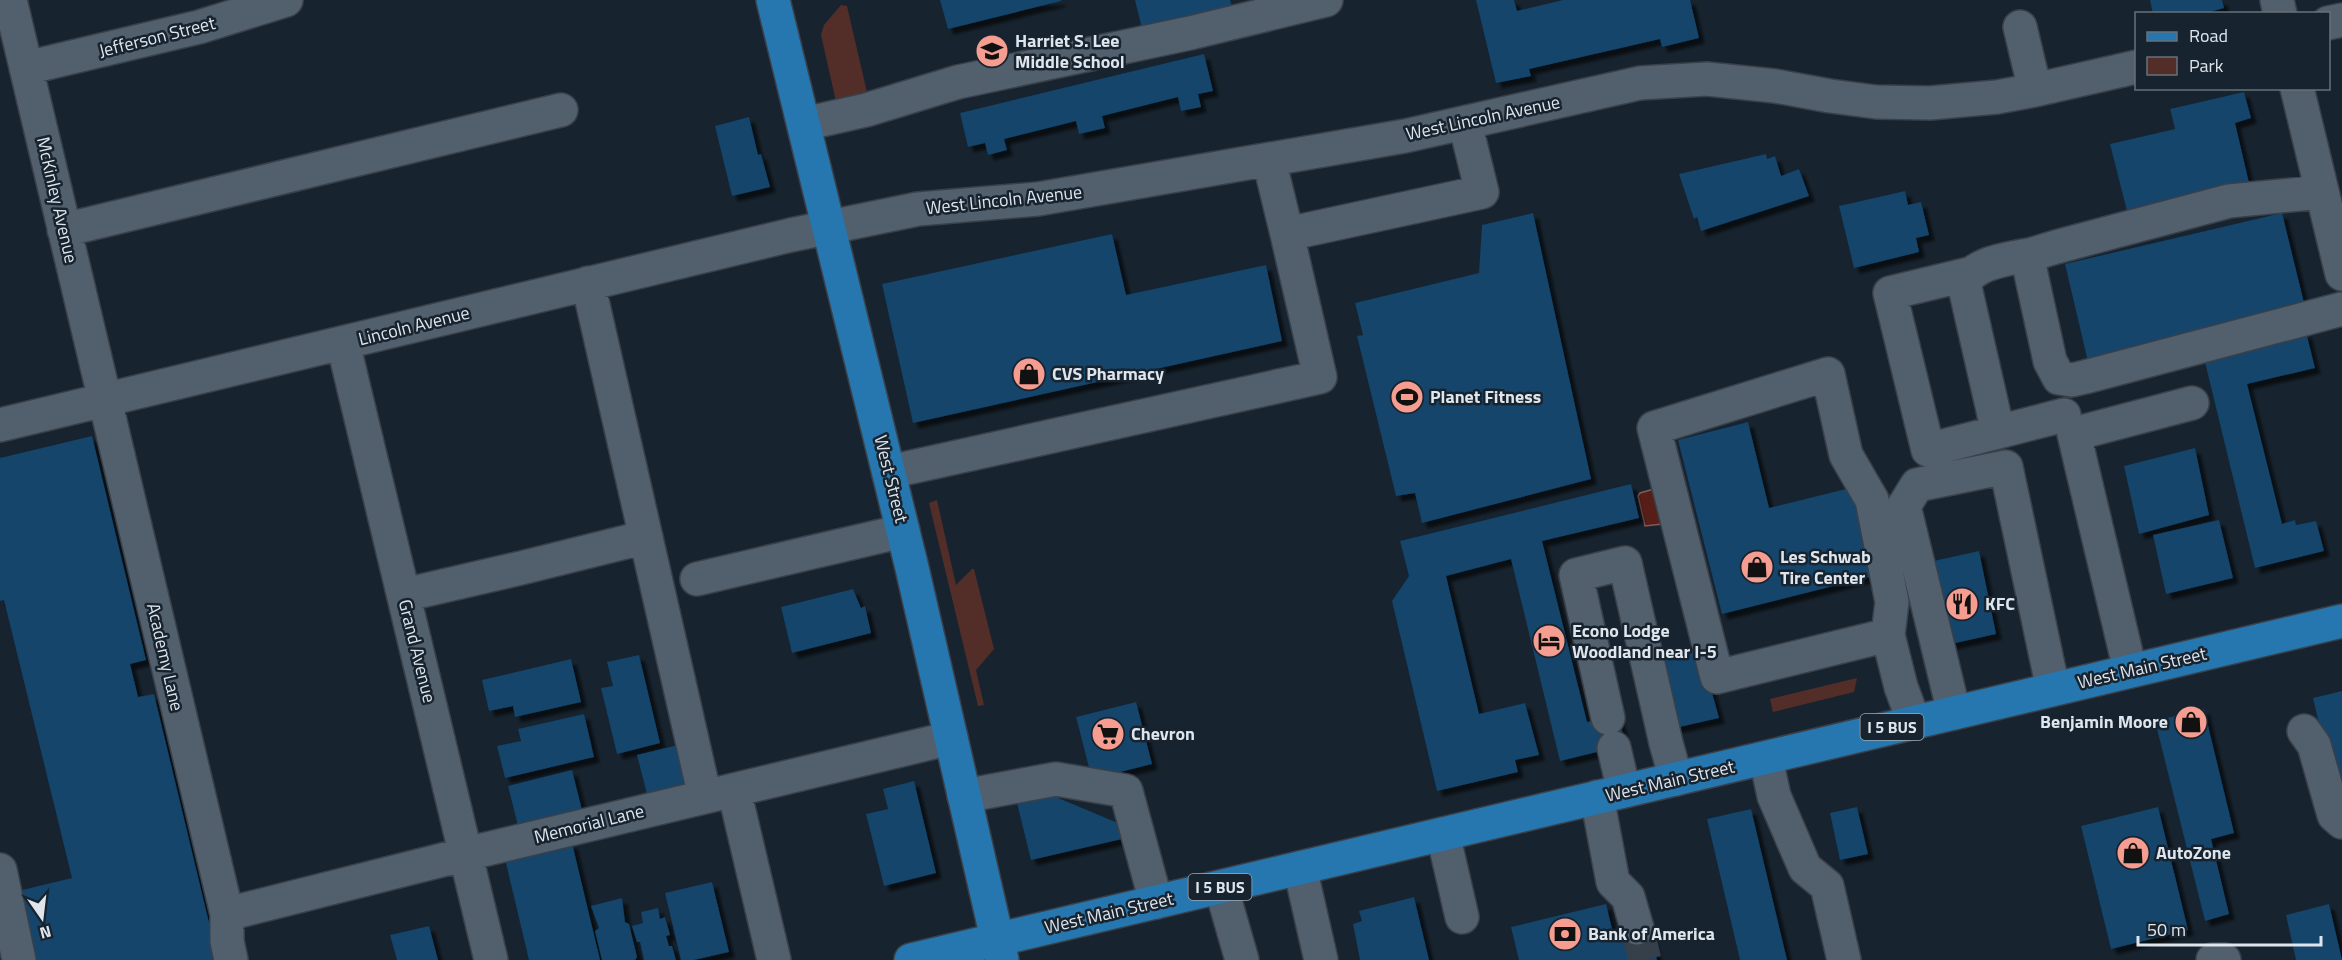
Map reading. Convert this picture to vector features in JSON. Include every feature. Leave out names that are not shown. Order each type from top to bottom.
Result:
[{"type":"main road","name":"West Street","points":[[773,0],[889,472],[999,950]]},
{"type":"main road","name":"West Main Street","points":[[999,950],[1156,902],[2342,621]]},
{"type":"main road","name":"I 5 BUS","points":[[912,960],[999,950]]},
{"type":"street","name":"McKinley Avenue","points":[[10,0],[105,400]]},
{"type":"street","name":"Jefferson Street","points":[[26,68],[199,27],[286,0]]},
{"type":"street","points":[[804,124],[867,110],[958,82],[1190,33],[1326,0]]},
{"type":"street","points":[[2020,27],[2036,90]]},
{"type":"street","name":"West Lincoln Avenue","points":[[829,226],[918,209],[1038,199],[1269,160],[1465,123],[1640,83],[1707,79],[1745,82],[1830,96],[1911,103],[1963,101],[2036,90],[2135,67]]},
{"type":"street","points":[[2297,90],[2342,274]]},
{"type":"street","points":[[64,230],[561,110]]},
{"type":"street","points":[[1287,234],[1482,192],[1465,123]]},
{"type":"street","points":[[889,472],[1320,378],[1269,160]]},
{"type":"street","points":[[2192,403],[2069,425],[1998,432],[1928,450],[1890,293],[1969,274],[1986,265],[2229,201],[2322,192]]},
{"type":"street","name":"Lincoln Avenue","points":[[0,425],[829,226]]},
{"type":"street","points":[[2033,254],[2028,260],[2050,362],[2059,378],[2058,387],[2130,670]]},
{"type":"street","points":[[1969,274],[1964,283],[1998,432]]},
{"type":"street","points":[[588,284],[646,537],[719,793],[774,960]]},
{"type":"street","points":[[2059,378],[2072,380],[2085,377],[2342,309]]},
{"type":"street","name":"Grand Avenue","points":[[343,343],[492,960]]},
{"type":"street","points":[[1888,635],[1718,677],[1654,428],[1828,374],[1846,455],[1872,500],[1892,602],[1888,635],[1901,687],[1914,722]]},
{"type":"street","name":"Academy Lane","points":[[105,400],[227,914],[227,941],[231,960]]},
{"type":"street","points":[[1954,713],[1904,506],[1917,485],[2006,467],[2053,689]]},
{"type":"street","points":[[697,579],[903,531]]},
{"type":"street","points":[[404,595],[646,537]]},
{"type":"street","points":[[1637,928],[1628,897],[1613,882],[1610,794],[1611,733],[1576,575],[1625,563],[1676,779]]},
{"type":"street","points":[[2304,731],[2314,745],[2334,814],[2342,822]]},
{"type":"street","name":"Memorial Lane","points":[[227,914],[466,854],[951,738]]},
{"type":"street","points":[[1766,759],[1774,796],[1805,868],[1827,886],[1844,960]]},
{"type":"street","points":[[964,796],[1056,779],[1126,791],[1156,902]]},
{"type":"street","points":[[1443,834],[1462,917]]},
{"type":"street","points":[[1300,868],[1321,960]]},
{"type":"street","points":[[0,870],[19,960]]},
{"type":"street","points":[[1221,887],[1242,960]]},
{"type":"street","points":[[2213,960],[2224,960]]},
{"type":"green space","points":[[841,5],[847,6],[869,101],[837,106],[821,35],[824,25]]},
{"type":"green space","points":[[937,500],[956,585],[974,569],[994,649],[976,670],[984,705],[978,706],[929,503]]},
{"type":"green space","points":[[1857,678],[1854,692],[1773,712],[1770,699]]},
{"type":"shaded area","points":[[1654,489],[1662,524],[1645,526],[1638,496],[1640,493]]},
{"type":"building","points":[[940,0],[1061,0],[1061,1],[948,29]]},
{"type":"building","points":[[1135,0],[1230,0],[1233,10],[1143,33]]},
{"type":"building","points":[[1476,0],[1514,0],[1517,11],[1563,0],[1690,0],[1699,38],[1662,47],[1660,39],[1529,69],[1531,76],[1496,83]]},
{"type":"building","points":[[2150,0],[2222,0],[2224,8],[2209,12],[2153,12]]},
{"type":"building","points":[[1204,54],[1213,91],[1198,94],[1201,107],[1181,111],[1178,97],[1102,116],[1105,128],[1079,134],[1076,121],[1004,139],[1007,150],[988,155],[985,143],[968,147],[960,113]]},
{"type":"building","points":[[2244,92],[2251,118],[2235,123],[2249,183],[2127,211],[2110,144],[2175,129],[2170,109]]},
{"type":"building","points":[[749,117],[758,155],[761,154],[770,187],[732,196],[715,126]]},
{"type":"building","points":[[1766,154],[1767,159],[1775,156],[1781,176],[1799,169],[1809,196],[1701,231],[1697,217],[1694,219],[1679,174]]},
{"type":"building","points":[[1905,191],[1908,205],[1921,202],[1929,235],[1916,238],[1919,252],[1854,268],[1839,206]]},
{"type":"building","points":[[1533,213],[1591,479],[1422,523],[1415,493],[1396,496],[1357,336],[1363,335],[1355,303],[1479,273],[1482,225]]},
{"type":"building","points":[[2282,213],[2305,307],[2089,366],[2065,264]]},
{"type":"building","points":[[1112,234],[1126,295],[1266,265],[1282,341],[913,423],[882,284]]},
{"type":"building","points":[[2306,332],[2315,368],[2247,384],[2282,524],[2295,520],[2296,525],[2316,521],[2324,551],[2255,568],[2204,358]]},
{"type":"building","points":[[1748,422],[1769,508],[1854,487],[1877,575],[1722,614],[1678,440]]},
{"type":"building","points":[[92,436],[146,660],[130,664],[138,697],[154,694],[218,960],[35,960],[18,891],[72,878],[4,600],[0,601],[0,458]]},
{"type":"building","points":[[2195,448],[2209,515],[2139,534],[2124,466]]},
{"type":"building","points":[[1631,484],[1639,518],[1542,541],[1587,722],[1618,716],[1626,745],[1560,761],[1511,559],[1446,576],[1479,714],[1525,703],[1539,755],[1515,760],[1518,772],[1437,791],[1392,601],[1409,576],[1400,541]]},
{"type":"building","points":[[2219,520],[2233,578],[2166,594],[2153,535]]},
{"type":"building","points":[[1979,551],[1996,634],[1946,645],[1929,562]]},
{"type":"building","points":[[853,589],[861,608],[865,606],[871,633],[792,653],[781,607]]},
{"type":"building","points":[[1699,645],[1719,718],[1675,728],[1657,656]]},
{"type":"building","points":[[639,655],[660,743],[617,754],[601,688],[613,686],[607,662]]},
{"type":"building","points":[[571,659],[581,702],[515,717],[513,706],[489,711],[482,680]]},
{"type":"building","points":[[2342,691],[2342,796],[2322,737],[2313,698]]},
{"type":"building","points":[[1136,702],[1152,764],[1092,779],[1076,717]]},
{"type":"building","points":[[2204,709],[2234,833],[2211,839],[2229,914],[2205,921],[2155,721]]},
{"type":"building","points":[[584,714],[594,757],[505,778],[497,746],[521,741],[518,729]]},
{"type":"building","points":[[678,745],[688,790],[648,798],[637,755]]},
{"type":"building","points":[[572,770],[583,814],[519,830],[508,786]]},
{"type":"building","points":[[914,781],[936,873],[884,886],[866,814],[888,809],[883,789]]},
{"type":"building","points":[[1039,790],[1118,823],[1122,839],[1031,860],[1015,795]]},
{"type":"building","points":[[1857,807],[1868,854],[1840,860],[1830,813]]},
{"type":"building","points":[[2158,807],[2188,930],[2111,949],[2081,826]]},
{"type":"building","points":[[1751,809],[1787,960],[1740,960],[1707,819]]},
{"type":"building","points":[[572,843],[600,960],[529,960],[505,859]]},
{"type":"building","points":[[712,882],[729,952],[694,960],[681,960],[665,893]]},
{"type":"building","points":[[1414,897],[1429,960],[1360,960],[1353,924],[1362,921],[1359,911]]},
{"type":"building","points":[[622,898],[625,922],[629,924],[637,957],[635,960],[602,960],[595,931],[599,928],[591,906]]},
{"type":"building","points":[[1606,904],[1613,933],[1649,925],[1657,960],[1519,960],[1511,927]]},
{"type":"building","points":[[2329,904],[2342,960],[2296,960],[2286,915]]},
{"type":"building","points":[[658,908],[660,919],[665,917],[670,935],[666,936],[676,960],[644,960],[640,942],[637,942],[632,926],[643,923],[641,912]]},
{"type":"building","points":[[429,926],[438,960],[397,960],[390,935]]},
{"type":"tunnel","points":[[1637,928],[1645,960]]},
{"type":"place","name":"Harriet S. Lee Middle School","points":[[992,51]]},
{"type":"place","name":"CVS Pharmacy","points":[[1029,374]]},
{"type":"place","name":"Planet Fitness","points":[[1407,397]]},
{"type":"place","name":"Les Schwab Tire Center","points":[[1757,567]]},
{"type":"place","name":"KFC","points":[[1962,604]]},
{"type":"place","name":"Econo Lodge Woodland near I-5","points":[[1549,641]]},
{"type":"place","name":"Benjamin Moore","points":[[2191,722]]},
{"type":"place","name":"Chevron","points":[[1108,734]]},
{"type":"place","name":"AutoZone","points":[[2133,853]]},
{"type":"place","name":"Bank of America","points":[[1565,934]]}]
